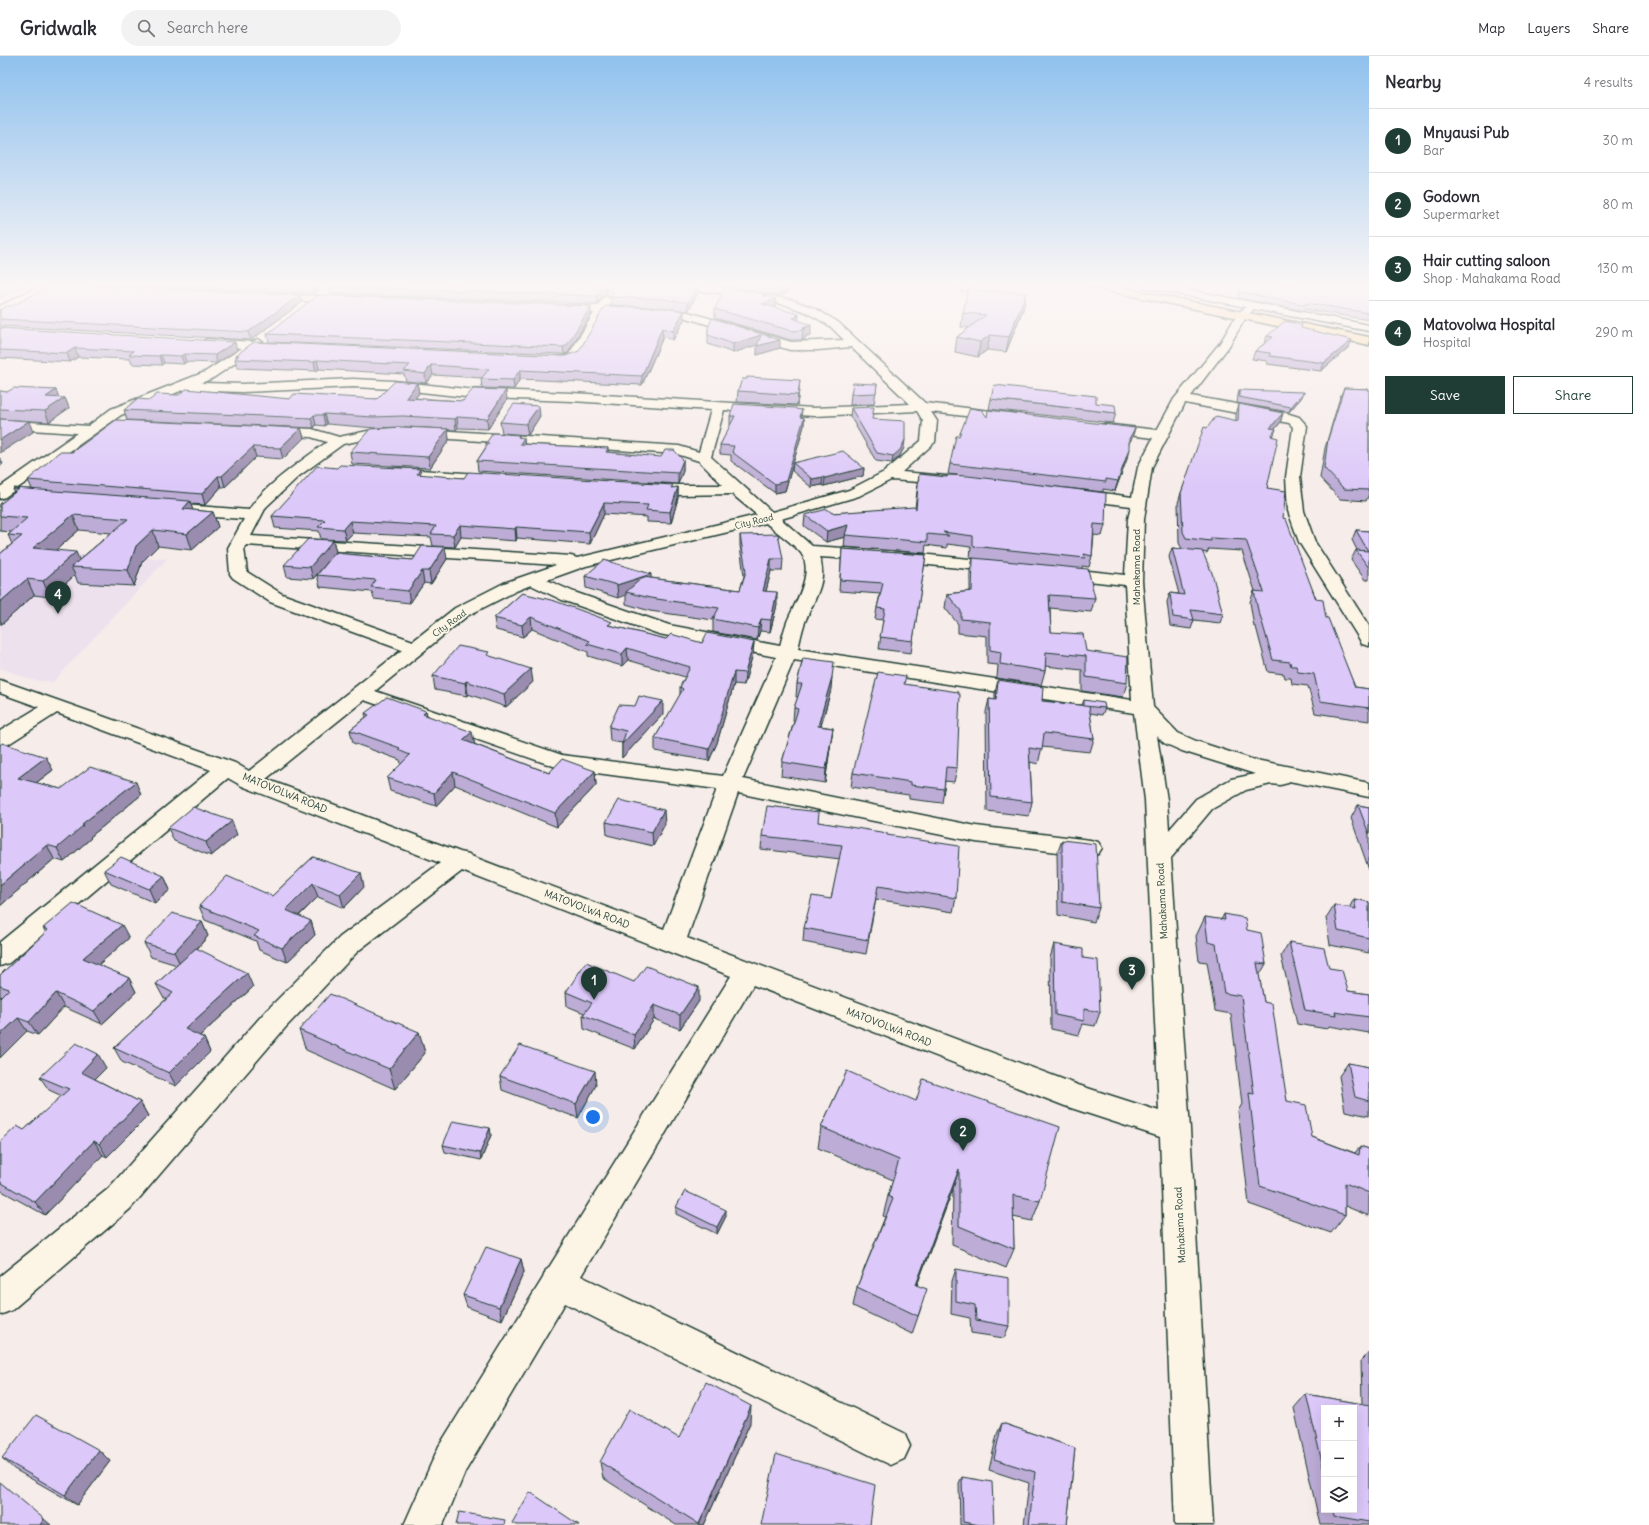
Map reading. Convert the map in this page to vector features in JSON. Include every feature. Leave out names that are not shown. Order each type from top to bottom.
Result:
[{"type":"street","points":[[0,495],[116,412],[184,386],[220,369],[244,353]]},
{"type":"street","points":[[536,359],[566,360],[574,356],[576,353]]},
{"type":"street","name":"City Road","points":[[250,781],[460,612],[510,586],[581,562],[771,518],[854,493],[889,475],[928,442],[930,421],[921,407],[863,353]]},
{"type":"street","name":"Mahakama Road","points":[[1194,1525],[1175,1129],[1156,800],[1143,708],[1133,581],[1136,519],[1145,467],[1182,398],[1218,353]]},
{"type":"street","points":[[184,386],[242,388],[353,383],[394,385],[466,393],[572,396],[820,412],[921,407],[1030,420]]},
{"type":"street","points":[[1182,398],[1281,416],[1294,420],[1300,426],[1293,477],[1296,511],[1307,542],[1369,640]]},
{"type":"street","points":[[704,458],[720,406]]},
{"type":"street","points":[[0,424],[93,427],[121,424]]},
{"type":"street","points":[[1092,427],[1162,435]]},
{"type":"street","points":[[260,430],[312,433],[338,441]]},
{"type":"street","points":[[414,648],[276,598],[239,574],[236,548],[260,505],[294,473],[338,441],[376,433],[405,432],[679,450],[704,458],[736,489],[808,551],[813,563],[813,574],[809,596],[796,622],[787,653],[730,784],[672,943]]},
{"type":"street","points":[[304,467],[327,468]]},
{"type":"street","points":[[373,471],[504,480]]},
{"type":"street","points":[[889,475],[958,480]]},
{"type":"street","points":[[637,487],[678,490],[736,489]]},
{"type":"street","points":[[1064,492],[1139,502]]},
{"type":"street","points":[[0,495],[24,497]]},
{"type":"street","points":[[166,508],[254,515]]},
{"type":"street","points":[[240,540],[581,562]]},
{"type":"street","points":[[808,551],[889,556],[1014,569]]},
{"type":"street","points":[[1046,572],[1133,581]]},
{"type":"street","points":[[531,579],[568,596],[665,630],[787,653],[1143,708],[1171,738],[1188,746],[1248,765],[1311,780],[1369,790]]},
{"type":"street","name":"MATOVOLWA ROAD","points":[[0,686],[227,768],[250,781],[461,860],[1075,1098],[1175,1129]]},
{"type":"street","points":[[360,692],[559,761],[730,784],[976,834],[1093,849]]},
{"type":"street","points":[[0,740],[55,706]]},
{"type":"street","points":[[5,945],[227,768]]},
{"type":"street","points":[[1159,857],[1204,804],[1239,784],[1272,777],[1311,780]]},
{"type":"street","points":[[0,1298],[120,1199],[275,1020],[349,944],[461,860]]},
{"type":"street","points":[[423,1525],[452,1459],[747,972]]},
{"type":"street","points":[[558,1282],[892,1446]]},
{"type":"shaded area","points":[[0,549],[167,559],[53,682],[32,680],[0,668]]},
{"type":"building","points":[[132,353],[219,353],[215,355],[184,354],[181,356],[129,355]]},
{"type":"building","points":[[239,353],[488,353],[565,356],[575,353],[652,353],[642,376],[520,370],[513,380],[481,379],[489,369],[431,365],[425,374],[404,371],[410,365],[317,360],[314,362],[235,359],[239,355],[236,355]]},
{"type":"building","points":[[1267,353],[1337,353],[1324,363],[1270,356],[1270,353]]},
{"type":"building","points":[[747,377],[800,380],[798,395],[738,391],[742,379],[747,379]]},
{"type":"building","points":[[395,381],[417,383],[406,398],[463,401],[473,389],[506,390],[487,419],[403,416],[373,417],[324,414],[314,415],[311,418],[124,410],[137,399],[150,400],[157,394],[179,395],[186,389],[290,399],[294,394],[377,399]]},
{"type":"building","points":[[853,383],[877,384],[876,393],[851,394]]},
{"type":"building","points":[[994,385],[1096,396],[1096,403],[1115,405],[1116,413],[991,399]]},
{"type":"building","points":[[14,388],[56,390],[46,397],[65,398],[45,411],[0,409],[0,391],[7,392]]},
{"type":"building","points":[[1344,388],[1369,389],[1369,490],[1344,489],[1324,468],[1328,439]]},
{"type":"building","points":[[1239,390],[1304,392],[1291,407],[1239,397]]},
{"type":"building","points":[[514,404],[539,406],[526,424],[500,422]]},
{"type":"building","points":[[734,404],[796,408],[802,410],[800,417],[804,418],[786,481],[775,484],[732,452],[734,446],[720,445],[735,416],[730,416]]},
{"type":"building","points":[[1239,404],[1283,413],[1270,428],[1276,429],[1271,436],[1278,438],[1267,488],[1286,491],[1283,518],[1286,519],[1316,599],[1323,600],[1326,618],[1328,618],[1355,687],[1369,689],[1369,708],[1320,701],[1314,674],[1298,672],[1296,666],[1291,666],[1290,662],[1273,660],[1259,615],[1254,591],[1264,592],[1246,540],[1211,538],[1211,541],[1186,538],[1183,532],[1181,493],[1204,427],[1207,428],[1216,416],[1238,421]]},
{"type":"building","points":[[874,407],[872,419],[905,421],[905,440],[900,450],[893,456],[877,453],[851,408]]},
{"type":"building","points":[[970,408],[982,410],[987,417],[988,410],[1135,428],[1129,439],[1129,449],[1118,481],[1106,479],[1106,482],[950,464],[956,436],[959,436]]},
{"type":"building","points":[[0,419],[29,421],[0,440]]},
{"type":"building","points":[[116,420],[301,428],[280,448],[253,447],[222,476],[218,476],[202,494],[28,480],[59,452],[72,452]]},
{"type":"building","points":[[403,427],[448,429],[428,457],[350,452],[370,429]]},
{"type":"building","points":[[493,433],[519,435],[518,437],[524,438],[520,444],[608,448],[606,452],[661,457],[665,450],[674,450],[683,460],[678,473],[477,461],[489,443],[486,443]]},
{"type":"building","points":[[843,451],[864,468],[825,478],[812,479],[793,463]]},
{"type":"building","points":[[340,465],[420,469],[417,474],[464,478],[468,472],[673,485],[671,488],[678,487],[670,512],[646,510],[648,505],[604,503],[589,532],[460,525],[453,535],[431,534],[436,526],[350,521],[343,529],[318,527],[325,520],[272,516],[317,466],[337,468]]},
{"type":"building","points":[[919,474],[947,477],[948,475],[968,476],[1106,493],[1105,525],[1094,524],[1092,556],[1084,554],[1085,558],[973,546],[973,536],[943,532],[949,536],[927,534],[927,542],[845,535],[848,525],[827,531],[805,515],[827,509],[832,513],[914,507],[916,509]]},
{"type":"building","points":[[14,488],[190,501],[183,509],[213,512],[187,534],[153,530],[136,546],[128,570],[71,567],[128,519],[73,515],[33,548],[76,552],[43,581],[27,579],[0,602],[0,554],[22,536],[8,535],[27,518],[0,516],[0,504],[19,489],[13,489]]},
{"type":"building","points":[[1356,530],[1369,531],[1369,568],[1356,550],[1368,551]]},
{"type":"building","points":[[778,534],[783,559],[771,559],[763,591],[777,592],[771,620],[761,619],[758,628],[713,619],[719,608],[650,598],[626,592],[643,577],[740,590],[746,571],[740,535]]},
{"type":"building","points":[[308,539],[333,540],[310,567],[284,565]]},
{"type":"building","points":[[422,546],[445,547],[429,571],[422,571],[408,591],[371,587],[376,580],[317,575],[335,553],[413,560]]},
{"type":"building","points":[[1172,548],[1202,551],[1212,573],[1223,614],[1191,610],[1194,620],[1173,617],[1170,593],[1184,595]]},
{"type":"building","points":[[842,549],[926,555],[913,641],[880,637],[885,609],[877,608],[883,583],[840,580]]},
{"type":"building","points":[[973,558],[1088,569],[1095,598],[1049,595],[1051,632],[1083,634],[1086,651],[1128,657],[1127,683],[1086,677],[1086,656],[1046,652],[1045,671],[1000,664],[1001,652],[990,650],[990,622],[961,619],[961,611],[947,594],[972,591]]},
{"type":"building","points":[[604,560],[651,574],[617,585],[585,576]]},
{"type":"building","points":[[522,593],[555,601],[612,622],[608,625],[666,639],[671,634],[702,643],[707,633],[754,642],[745,673],[734,672],[717,731],[709,749],[655,738],[683,689],[680,687],[690,667],[627,648],[622,654],[587,644],[590,641],[531,617],[522,625],[494,618]]},
{"type":"building","points":[[458,646],[489,652],[487,655],[531,669],[504,694],[466,681],[465,683],[433,676]]},
{"type":"building","points":[[803,658],[834,662],[832,677],[818,726],[833,728],[826,769],[782,762],[798,709],[794,708],[802,684],[797,684]]},
{"type":"building","points":[[878,672],[906,676],[904,684],[958,692],[958,694],[960,694],[957,768],[946,767],[944,789],[911,785],[911,782],[853,773]]},
{"type":"building","points":[[998,680],[1043,687],[1042,701],[1089,706],[1094,739],[1044,733],[1042,750],[1029,748],[1032,802],[991,797],[989,699],[996,700]]},
{"type":"building","points":[[639,696],[663,701],[622,744],[626,731],[609,727],[619,705],[635,706]]},
{"type":"building","points":[[387,697],[426,711],[423,714],[472,732],[463,740],[549,773],[562,759],[595,771],[555,813],[453,772],[434,793],[387,778],[410,755],[398,750],[400,748],[350,730],[369,715],[365,713]]},
{"type":"building","points":[[1084,700],[1104,703],[1105,708],[1084,706]]},
{"type":"building","points":[[2,743],[46,757],[18,778],[61,789],[90,767],[136,782],[82,824],[84,825],[57,848],[47,845],[0,885],[0,745]]},
{"type":"building","points":[[619,800],[664,810],[652,832],[606,822]]},
{"type":"building","points":[[1358,805],[1369,807],[1369,834]]},
{"type":"building","points":[[767,806],[819,812],[818,822],[887,833],[887,835],[959,846],[956,898],[878,886],[868,940],[804,928],[812,896],[831,899],[842,845],[762,836]]},
{"type":"building","points":[[193,807],[232,821],[206,842],[168,828]]},
{"type":"building","points":[[1062,840],[1096,844],[1099,908],[1062,902]]},
{"type":"building","points":[[121,857],[164,876],[149,889],[104,870]]},
{"type":"building","points":[[313,857],[361,873],[340,894],[313,883],[286,910],[311,921],[282,948],[254,936],[259,931],[199,906],[227,876],[272,896]]},
{"type":"building","points":[[1354,899],[1369,902],[1369,938],[1338,931],[1334,905],[1356,909]]},
{"type":"building","points":[[73,903],[122,925],[83,958],[129,978],[94,1011],[56,993],[29,1022],[18,1018],[0,1035],[0,998],[9,989],[0,986],[0,975],[48,930],[43,928]]},
{"type":"building","points":[[172,913],[202,922],[174,952],[144,943]]},
{"type":"building","points":[[1224,914],[1245,918],[1247,930],[1261,933],[1266,964],[1257,963],[1264,1002],[1272,1004],[1287,1101],[1306,1105],[1312,1137],[1359,1155],[1360,1146],[1369,1149],[1369,1193],[1345,1183],[1345,1215],[1260,1186],[1249,1093],[1254,1094],[1241,996],[1224,993],[1216,944],[1208,942],[1205,917],[1225,920]]},
{"type":"building","points":[[1289,942],[1324,948],[1329,968],[1342,970],[1348,991],[1369,994],[1369,1017],[1335,1012],[1336,1015],[1305,1010]]},
{"type":"building","points":[[1054,944],[1083,949],[1083,958],[1098,960],[1100,1012],[1084,1009],[1084,1021],[1055,1015]]},
{"type":"building","points":[[196,948],[247,973],[185,1029],[204,1038],[169,1073],[114,1048],[173,993],[156,984]]},
{"type":"building","points":[[586,962],[634,982],[646,966],[699,987],[680,1015],[654,1005],[634,1035],[583,1015],[592,1003],[566,992]]},
{"type":"building","points":[[330,994],[419,1032],[389,1069],[299,1030]]},
{"type":"building","points":[[76,1043],[98,1054],[81,1072],[140,1102],[99,1144],[94,1141],[35,1202],[0,1182],[0,1142],[17,1126],[24,1130],[69,1089],[40,1077]]},
{"type":"building","points":[[520,1045],[595,1071],[576,1104],[500,1076]]},
{"type":"building","points":[[1348,1063],[1369,1067],[1369,1101],[1355,1097]]},
{"type":"building","points":[[847,1071],[916,1101],[923,1079],[1060,1127],[1040,1201],[1013,1195],[1014,1249],[959,1226],[959,1169],[916,1285],[927,1289],[918,1316],[857,1287],[893,1199],[888,1196],[899,1160],[821,1127]]},
{"type":"building","points":[[453,1121],[490,1128],[480,1153],[443,1145]]},
{"type":"building","points":[[685,1191],[726,1210],[717,1227],[676,1207]]},
{"type":"building","points":[[486,1247],[521,1259],[499,1307],[463,1295]]},
{"type":"building","points":[[956,1269],[1009,1278],[1009,1326],[976,1320],[975,1305],[956,1301]]},
{"type":"building","points":[[706,1382],[751,1406],[699,1524],[600,1462],[629,1409],[679,1438]]},
{"type":"building","points":[[1306,1394],[1369,1405],[1369,1522],[1334,1516],[1334,1513],[1357,1513],[1357,1405],[1321,1405],[1321,1458]]},
{"type":"building","points":[[36,1415],[99,1450],[65,1495],[2,1458]]},
{"type":"building","points":[[1002,1423],[1075,1448],[1067,1525],[1029,1525],[1035,1472],[994,1459]]},
{"type":"building","points":[[776,1454],[875,1485],[870,1525],[761,1525]]},
{"type":"building","points":[[962,1477],[992,1482],[994,1525],[980,1525],[963,1522]]},
{"type":"building","points":[[0,1482],[44,1519],[40,1525],[0,1525]]},
{"type":"building","points":[[530,1492],[579,1525],[516,1525],[512,1523]]},
{"type":"building","points":[[459,1512],[505,1520],[504,1525],[456,1525]]},
{"type":"place","name":"Matovolwa Hospital","points":[[58,614]]},
{"type":"place","name":"Hair cutting saloon","points":[[1132,990]]},
{"type":"place","name":"Mnyausi Pub","points":[[594,1000]]},
{"type":"place","name":"Godown","points":[[963,1151]]}]
